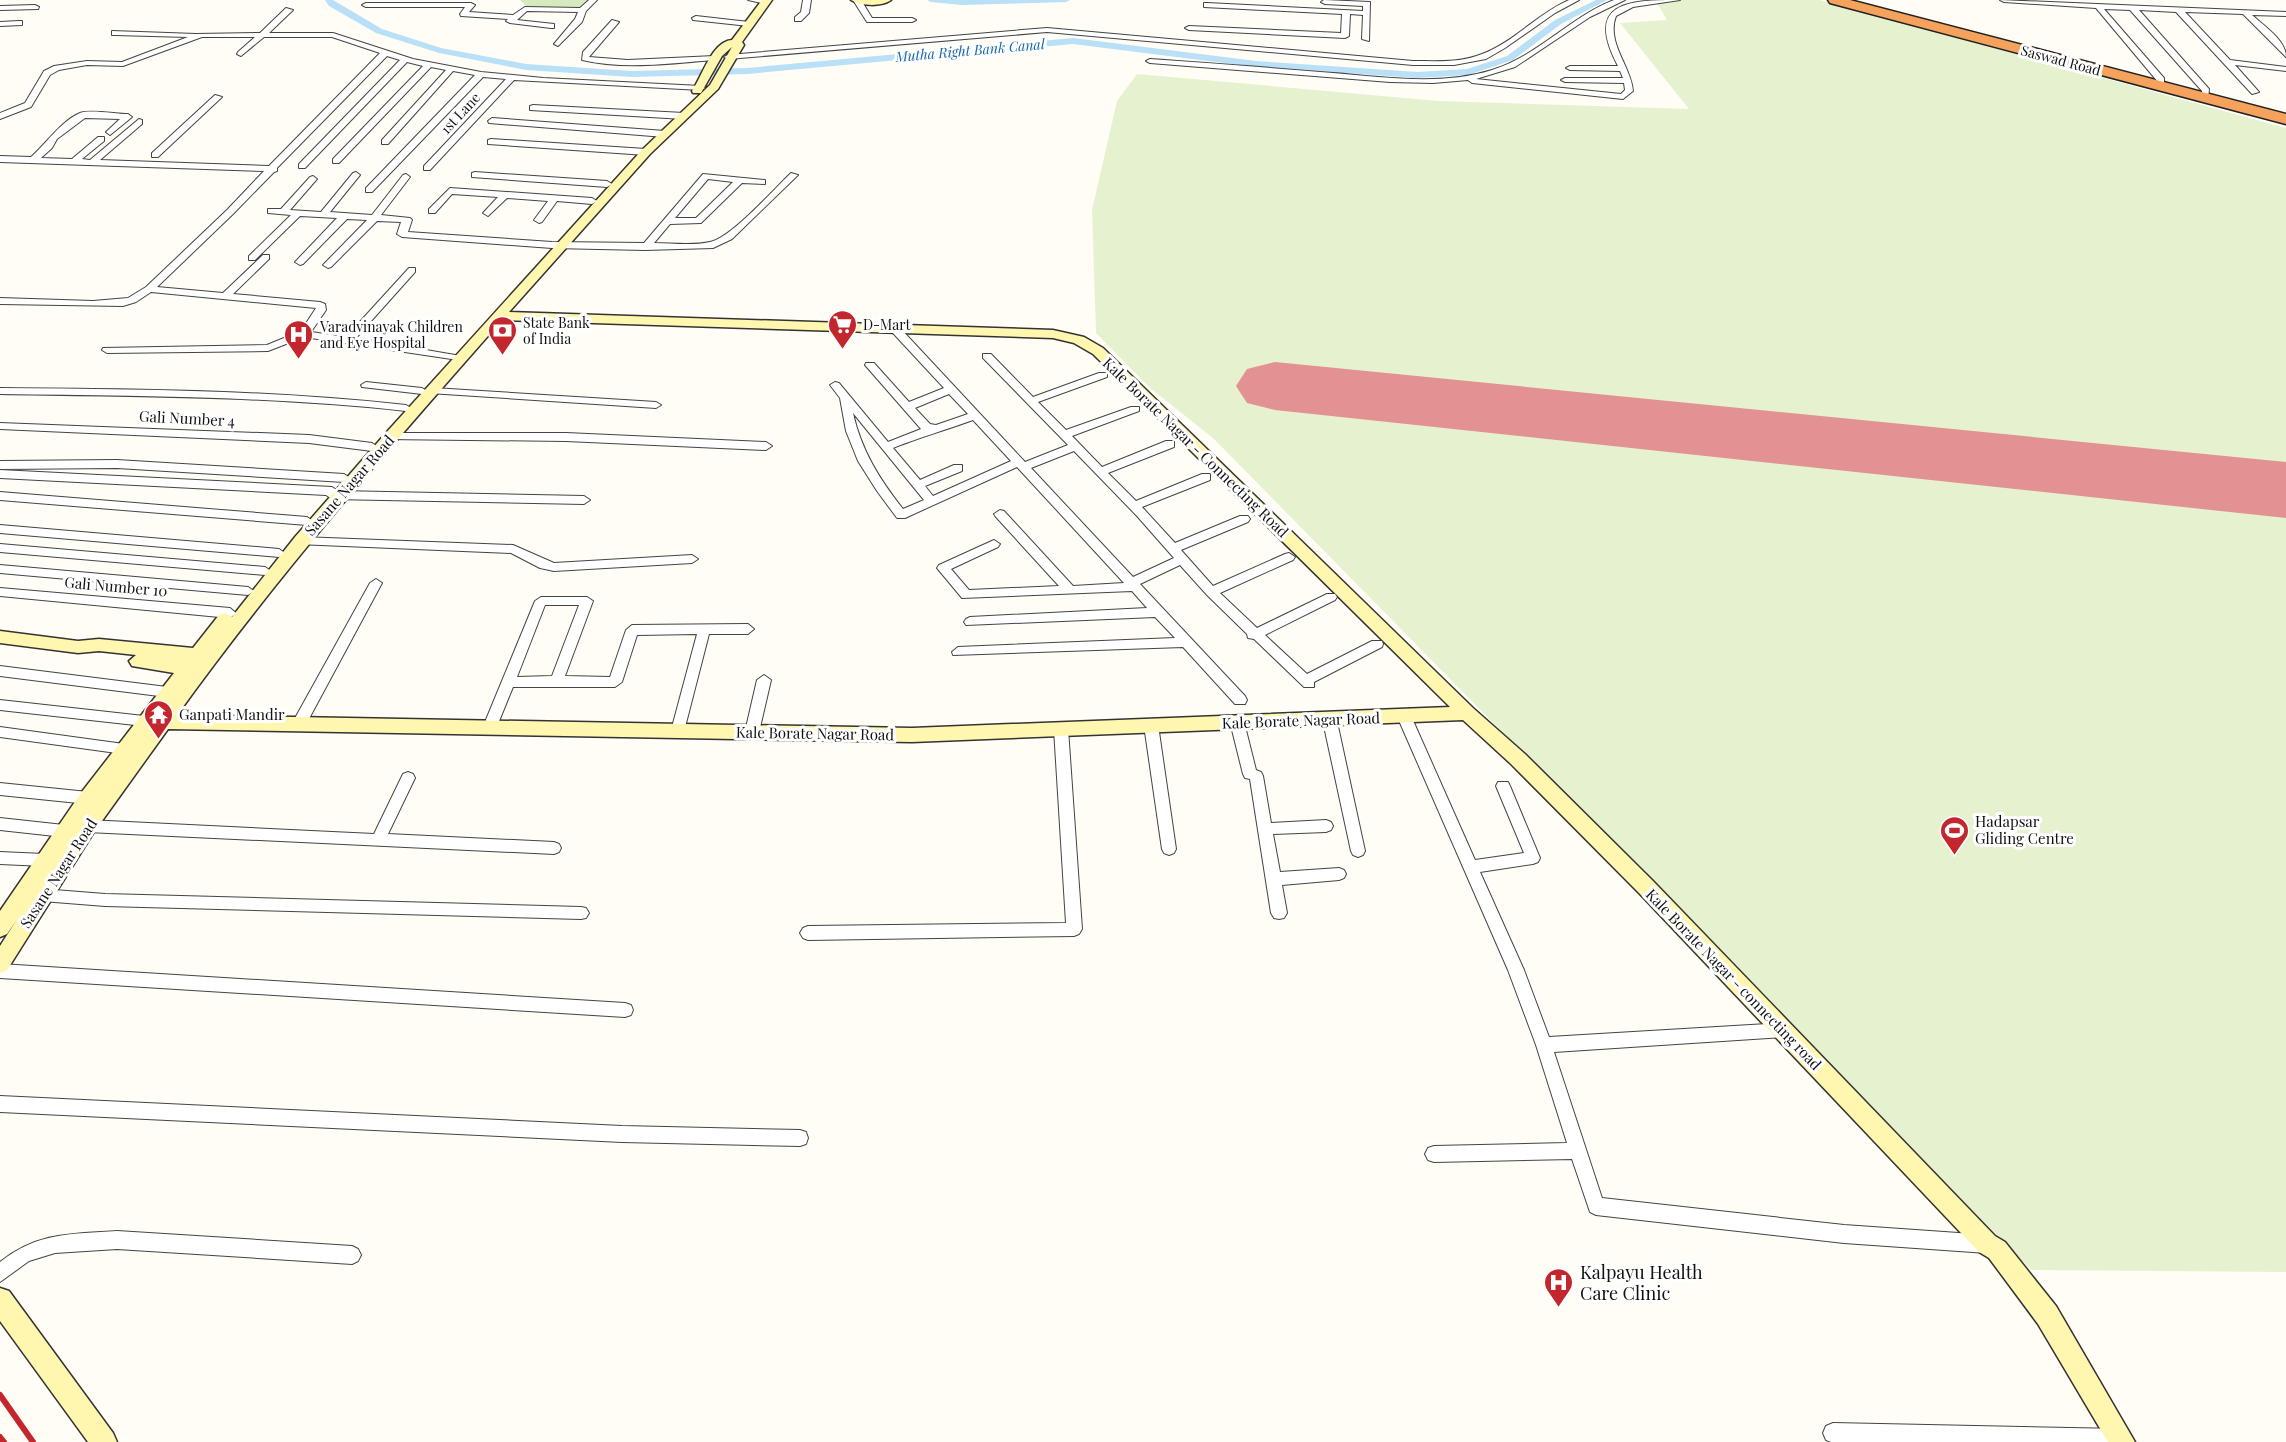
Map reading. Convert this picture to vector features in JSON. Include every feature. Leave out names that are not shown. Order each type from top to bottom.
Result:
[{"type":"highway","name":"Saswad Road","points":[[1835,0],[2286,113]]},
{"type":"highway","name":"Saswad Road","points":[[1852,0],[2161,80],[2286,119]]},
{"type":"street","points":[[558,44],[579,20],[582,10],[593,0]]},
{"type":"street","points":[[752,0],[769,1]]},
{"type":"street","points":[[798,19],[805,13],[807,0]]},
{"type":"street","points":[[856,0],[886,0]]},
{"type":"street","points":[[856,0],[870,20],[912,20]]},
{"type":"street","points":[[1282,0],[1367,2],[1366,39]]},
{"type":"street","points":[[615,22],[585,58],[596,61],[720,63],[1047,30],[1413,63],[1443,63],[1491,53],[1534,22],[1575,0]]},
{"type":"street","points":[[1460,80],[1514,66],[1526,60],[1579,19],[1622,2],[1676,0]]},
{"type":"street","points":[[2004,0],[2286,14]]},
{"type":"street","points":[[2156,0],[2179,10],[2255,92]]},
{"type":"street","points":[[2191,0],[2202,11]]},
{"type":"street","name":"Sasane Nagar Road","points":[[679,115],[720,63],[739,45],[736,42],[769,1]]},
{"type":"street","points":[[1150,61],[1394,80],[1460,80],[1623,97],[1629,91],[1629,81],[1608,37],[1607,27],[1622,2]]},
{"type":"street","points":[[366,5],[471,5],[464,14],[514,17]]},
{"type":"street","points":[[1207,5],[1227,18],[1345,36],[1346,12]]},
{"type":"street","points":[[2098,6],[2161,80]]},
{"type":"street","points":[[0,8],[35,7]]},
{"type":"street","points":[[2132,7],[2205,94]]},
{"type":"street","points":[[551,26],[511,22],[525,9],[582,10]]},
{"type":"street","points":[[241,54],[289,10]]},
{"type":"street","points":[[1189,28],[1227,18],[1367,13]]},
{"type":"street","points":[[2246,13],[2286,55]]},
{"type":"street","points":[[0,16],[20,19],[0,24]]},
{"type":"street","points":[[696,18],[749,24]]},
{"type":"street","points":[[0,33],[10,33]]},
{"type":"street","points":[[115,33],[333,35],[406,60],[481,74],[512,77],[704,82]]},
{"type":"street","points":[[2268,34],[2286,34]]},
{"type":"street","points":[[0,116],[28,105],[47,73],[57,68],[87,63],[123,64],[201,35]]},
{"type":"street","points":[[0,301],[123,303],[149,289],[274,169],[340,97],[386,52]]},
{"type":"street","points":[[302,166],[406,60]]},
{"type":"street","points":[[2226,62],[2286,69]]},
{"type":"street","name":"Sasane Nagar Road","points":[[0,928],[64,831],[124,749],[153,722],[167,692],[198,663],[230,613],[279,553],[307,520],[390,437],[427,391],[642,152],[679,115],[714,87],[720,63]]},
{"type":"street","points":[[336,162],[428,65]]},
{"type":"street","points":[[1570,68],[1623,69]]},
{"type":"street","points":[[385,142],[451,69]]},
{"type":"street","points":[[369,190],[481,74]]},
{"type":"street","name":"1st Lane","points":[[427,168],[512,77]]},
{"type":"street","points":[[1564,80],[1629,81]]},
{"type":"street","points":[[150,160],[218,98]]},
{"type":"street","points":[[532,108],[679,115]]},
{"type":"street","points":[[33,160],[49,146],[53,138],[83,115],[128,117],[110,132]]},
{"type":"street","points":[[492,121],[660,133]]},
{"type":"street","points":[[91,163],[140,122]]},
{"type":"street","points":[[74,162],[101,139]]},
{"type":"street","points":[[491,141],[642,152]]},
{"type":"street","name":"Sasane Nagar Road","points":[[456,359],[499,316],[607,184],[642,152]]},
{"type":"street","points":[[0,159],[91,163],[150,160],[274,169]]},
{"type":"street","points":[[324,214],[356,175]]},
{"type":"street","points":[[475,175],[607,184]]},
{"type":"street","points":[[271,211],[407,220],[402,234],[558,245],[645,248],[700,246],[722,242],[794,175]]},
{"type":"street","points":[[645,248],[706,176],[762,182]]},
{"type":"street","points":[[328,265],[375,217],[406,177]]},
{"type":"street","points":[[284,211],[313,179]]},
{"type":"street","points":[[668,221],[698,222],[740,180]]},
{"type":"street","points":[[432,210],[450,191],[592,201]]},
{"type":"street","points":[[488,213],[504,195]]},
{"type":"street","points":[[539,220],[555,198]]},
{"type":"street","points":[[252,258],[299,212]]},
{"type":"street","points":[[300,262],[345,215]]},
{"type":"street","points":[[226,295],[266,257]]},
{"type":"street","points":[[349,340],[412,270]]},
{"type":"street","points":[[106,350],[268,348],[305,333],[321,310],[316,304],[149,289]]},
{"type":"street","name":"Kale Borate Nagar - Connecting Road","points":[[499,316],[1053,334],[1078,340],[1098,351],[1467,713]]},
{"type":"street","points":[[896,330],[1240,700]]},
{"type":"street","points":[[305,333],[309,336],[349,340],[456,359]]},
{"type":"street","points":[[987,356],[1133,506],[1211,592],[1307,683],[1377,644]]},
{"type":"street","points":[[870,365],[930,429]]},
{"type":"street","points":[[1031,401],[1103,375]]},
{"type":"street","points":[[366,385],[656,405]]},
{"type":"street","points":[[835,385],[931,501]]},
{"type":"street","points":[[907,406],[951,389]]},
{"type":"street","points":[[0,391],[193,394],[345,400],[406,408]]},
{"type":"street","name":"Sasane Nagar Road","points":[[0,964],[153,722],[198,663],[301,542],[344,478],[406,408],[427,391]]},
{"type":"street","points":[[844,397],[864,464],[901,515],[931,501],[1075,446]]},
{"type":"street","points":[[1064,435],[1135,409]]},
{"type":"street","points":[[886,447],[930,429],[975,415]]},
{"type":"street","name":"Gali Number 4","points":[[0,426],[277,437],[372,447]]},
{"type":"street","points":[[390,437],[566,437],[766,446]]},
{"type":"street","points":[[1099,472],[1170,444]]},
{"type":"street","points":[[0,465],[117,464],[344,478]]},
{"type":"street","points":[[917,485],[958,468]]},
{"type":"street","points":[[0,474],[334,494],[584,500]]},
{"type":"street","points":[[1133,506],[1206,477]]},
{"type":"street","points":[[0,496],[307,520]]},
{"type":"street","points":[[1000,514],[1071,591]]},
{"type":"street","points":[[1173,549],[1245,519]]},
{"type":"street","points":[[0,529],[279,553]]},
{"type":"street","points":[[301,542],[513,549],[544,565],[554,567],[692,559]]},
{"type":"street","points":[[994,544],[943,568],[966,595],[1071,591],[1133,585],[1183,560]]},
{"type":"street","points":[[0,548],[265,572]]},
{"type":"street","points":[[1211,592],[1289,557]]},
{"type":"street","points":[[0,569],[248,591]]},
{"type":"street","points":[[299,724],[376,583]]},
{"type":"street","name":"Gali Number 10","points":[[0,592],[230,613]]},
{"type":"street","points":[[1253,634],[1331,597]]},
{"type":"street","points":[[490,727],[541,601],[587,601],[556,681]]},
{"type":"street","points":[[970,622],[1159,612]]},
{"type":"street","points":[[508,682],[615,682],[632,630],[748,629]]},
{"type":"street","points":[[678,731],[704,630]]},
{"type":"street","points":[[0,637],[78,647],[93,655],[198,663]]},
{"type":"street","points":[[958,651],[1187,642]]},
{"type":"street","points":[[0,671],[167,692]]},
{"type":"street","points":[[752,732],[764,680]]},
{"type":"street","points":[[0,705],[153,722]]},
{"type":"street","name":"Kale Borate Nagar Road","points":[[153,722],[912,735],[1467,713]]},
{"type":"street","name":"Kale Borate Nagar - connecting road","points":[[1467,713],[1558,799],[1992,1247],[2068,1347],[2121,1441]]},
{"type":"street","points":[[1404,716],[1516,970],[1544,1045],[1596,1206],[1844,1234],[1992,1247]]},
{"type":"street","points":[[1329,717],[1358,851]]},
{"type":"street","points":[[1237,722],[1250,774],[1256,776],[1279,913]]},
{"type":"street","points":[[1150,725],[1168,849]]},
{"type":"street","points":[[808,933],[1074,929],[1062,729]]},
{"type":"street","points":[[0,732],[124,749]]},
{"type":"street","points":[[379,839],[408,778]]},
{"type":"street","points":[[1471,867],[1533,858],[1503,786]]},
{"type":"street","points":[[0,789],[88,798]]},
{"type":"street","points":[[0,825],[64,831]]},
{"type":"street","points":[[87,826],[554,848]]},
{"type":"street","points":[[1265,829],[1326,826]]},
{"type":"street","points":[[0,858],[44,860]]},
{"type":"street","points":[[1273,879],[1339,874]]},
{"type":"street","points":[[42,895],[117,900],[581,913]]},
{"type":"street","points":[[0,971],[625,1010]]},
{"type":"street","points":[[1544,1045],[1783,1030]]},
{"type":"street","points":[[0,1104],[622,1134],[800,1138]]},
{"type":"street","points":[[1434,1154],[1577,1151]]},
{"type":"street","points":[[0,1273],[24,1254],[55,1244],[117,1240],[352,1255]]},
{"type":"street","points":[[0,1300],[104,1442]]},
{"type":"street","points":[[1833,1433],[2121,1441]]},
{"type":"green space","points":[[520,0],[588,0],[578,8],[527,7]]},
{"type":"green space","name":"Hadapsar Gliding Centre","points":[[1682,0],[1819,0],[2286,128],[2286,1272],[2031,1270],[1214,439],[1149,387],[1096,333],[1092,210],[1117,101],[1137,74],[1438,101],[1689,109],[1620,23],[1667,20],[1657,3]]},
{"type":"waterway","name":"Mutha Right Bank Canal","points":[[329,0],[332,4],[379,31],[439,50],[526,67],[632,74],[747,71],[1073,41],[1256,64],[1418,75],[1468,72],[1510,58],[1558,22],[1603,0]]},
{"type":"waterway","points":[[931,0],[962,3],[1066,0]]},
{"type":"runway","points":[[1275,386],[2286,490]]},
{"type":"railway","points":[[0,1395],[33,1442]]},
{"type":"railway","points":[[0,1437],[4,1442]]},
{"type":"place","name":"D-Mart","points":[[842,350]]},
{"type":"place","name":"State Bank of India","points":[[502,356]]},
{"type":"place","name":"Varadvinayak Children and Eye Hospital","points":[[299,360]]},
{"type":"place","name":"Ganpati Mandir","points":[[158,740]]},
{"type":"place","name":"Hadapsar Gliding Centre","points":[[1954,856]]},
{"type":"place","name":"Kalpayu Health Care Clinic","points":[[1559,1308]]}]
